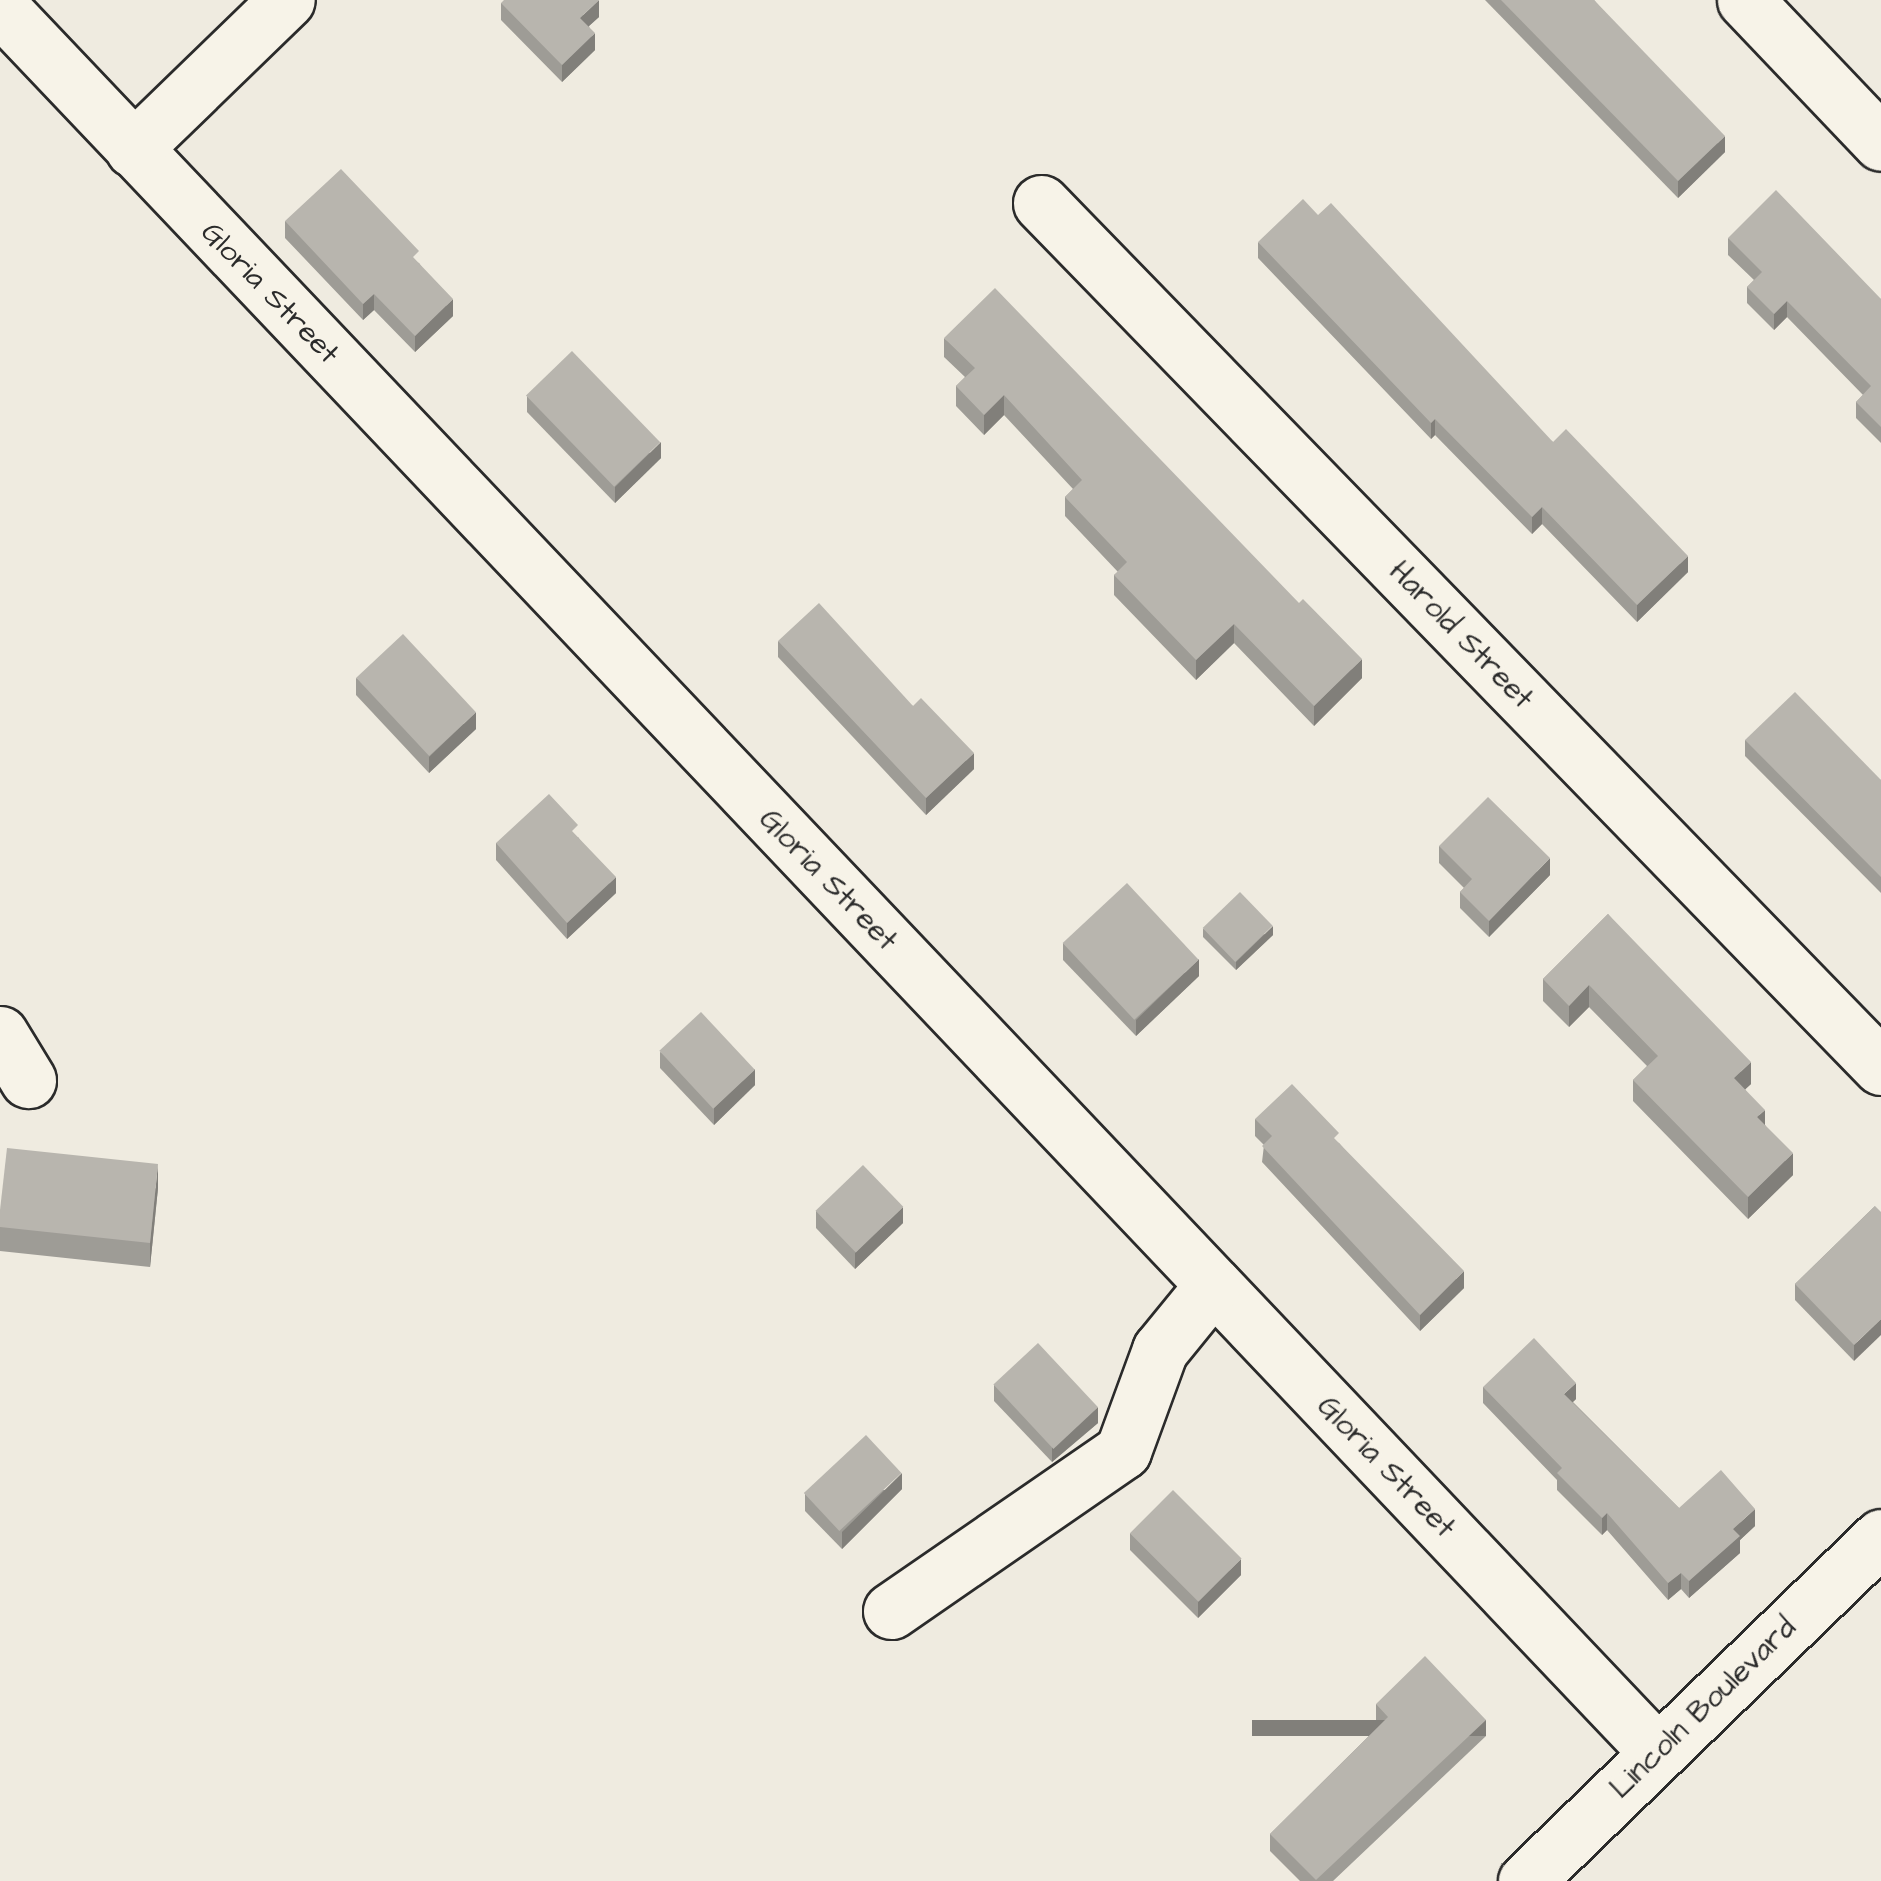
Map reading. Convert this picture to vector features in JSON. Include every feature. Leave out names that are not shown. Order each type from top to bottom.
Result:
[{"type":"street","points":[[133,149],[287,0]]},
{"type":"street","points":[[1745,0],[1881,143]]},
{"type":"street","name":"Gloria Street","points":[[0,7],[1656,1752]]},
{"type":"street","name":"Harold Street","points":[[1041,203],[1881,1067]]},
{"type":"street","points":[[0,1034],[28,1080]]},
{"type":"street","points":[[891,1611],[1123,1451],[1160,1350],[1213,1285]]},
{"type":"street","name":"Lincoln Boulevard","points":[[1526,1881],[1881,1537]]},
{"type":"building","points":[[599,0],[580,18],[595,33],[562,65],[501,3]]},
{"type":"building","points":[[1501,0],[1594,0],[1725,136],[1678,181]]},
{"type":"building","points":[[341,169],[419,251],[413,257],[453,299],[415,336],[374,294],[363,304],[285,221]]},
{"type":"building","points":[[1776,190],[1881,299],[1881,427],[1856,402],[1871,386],[1787,301],[1774,314],[1747,287],[1762,272],[1728,238]]},
{"type":"building","points":[[1303,199],[1318,215],[1331,203],[1553,442],[1566,429],[1688,556],[1637,605],[1542,507],[1532,517],[1435,419],[1431,423],[1258,242]]},
{"type":"building","points":[[995,288],[1299,603],[1303,599],[1362,659],[1314,706],[1234,624],[1196,660],[1114,575],[1127,562],[1065,497],[1082,480],[1004,395],[984,415],[956,386],[975,368],[944,338]]},
{"type":"building","points":[[572,351],[660,442],[614,487],[526,395]]},
{"type":"building","points":[[819,603],[913,706],[921,698],[974,753],[926,798],[778,641]]},
{"type":"building","points":[[403,634],[476,712],[429,756],[356,678]]},
{"type":"building","points":[[1795,692],[1881,780],[1881,877],[1745,740]]},
{"type":"building","points":[[549,794],[578,825],[572,831],[616,877],[567,923],[496,843]]},
{"type":"building","points":[[1488,797],[1550,858],[1489,921],[1460,892],[1472,879],[1439,846]]},
{"type":"building","points":[[1127,883],[1199,960],[1134,1020],[1063,943]]},
{"type":"building","points":[[1240,892],[1273,926],[1235,962],[1203,928]]},
{"type":"building","points":[[1608,914],[1751,1062],[1734,1078],[1765,1110],[1757,1117],[1793,1153],[1748,1197],[1633,1080],[1658,1056],[1589,985],[1569,1006],[1543,979]]},
{"type":"building","points":[[701,1012],[755,1070],[713,1109],[659,1051]]},
{"type":"building","points":[[1292,1084],[1339,1133],[1334,1138],[1464,1271],[1420,1315],[1262,1146],[1272,1136],[1255,1119]]},
{"type":"building","points":[[7,1148],[158,1164],[150,1243],[0,1227]]},
{"type":"building","points":[[863,1165],[903,1207],[856,1253],[816,1211]]},
{"type":"building","points":[[1875,1206],[1881,1212],[1881,1319],[1854,1345],[1795,1284]]},
{"type":"building","points":[[1534,1338],[1576,1383],[1564,1394],[1679,1508],[1721,1470],[1755,1509],[1733,1529],[1740,1536],[1689,1581],[1681,1573],[1668,1583],[1607,1513],[1602,1518],[1557,1473],[1562,1468],[1483,1387]]},
{"type":"building","points":[[1038,1343],[1098,1407],[1053,1449],[993,1385]]},
{"type":"building","points":[[866,1435],[901,1473],[839,1531],[804,1493]]},
{"type":"building","points":[[1173,1490],[1242,1559],[1198,1602],[1130,1533]]},
{"type":"building","points":[[1425,1656],[1486,1720],[1316,1880],[1270,1834],[1388,1717],[1376,1704]]}]
